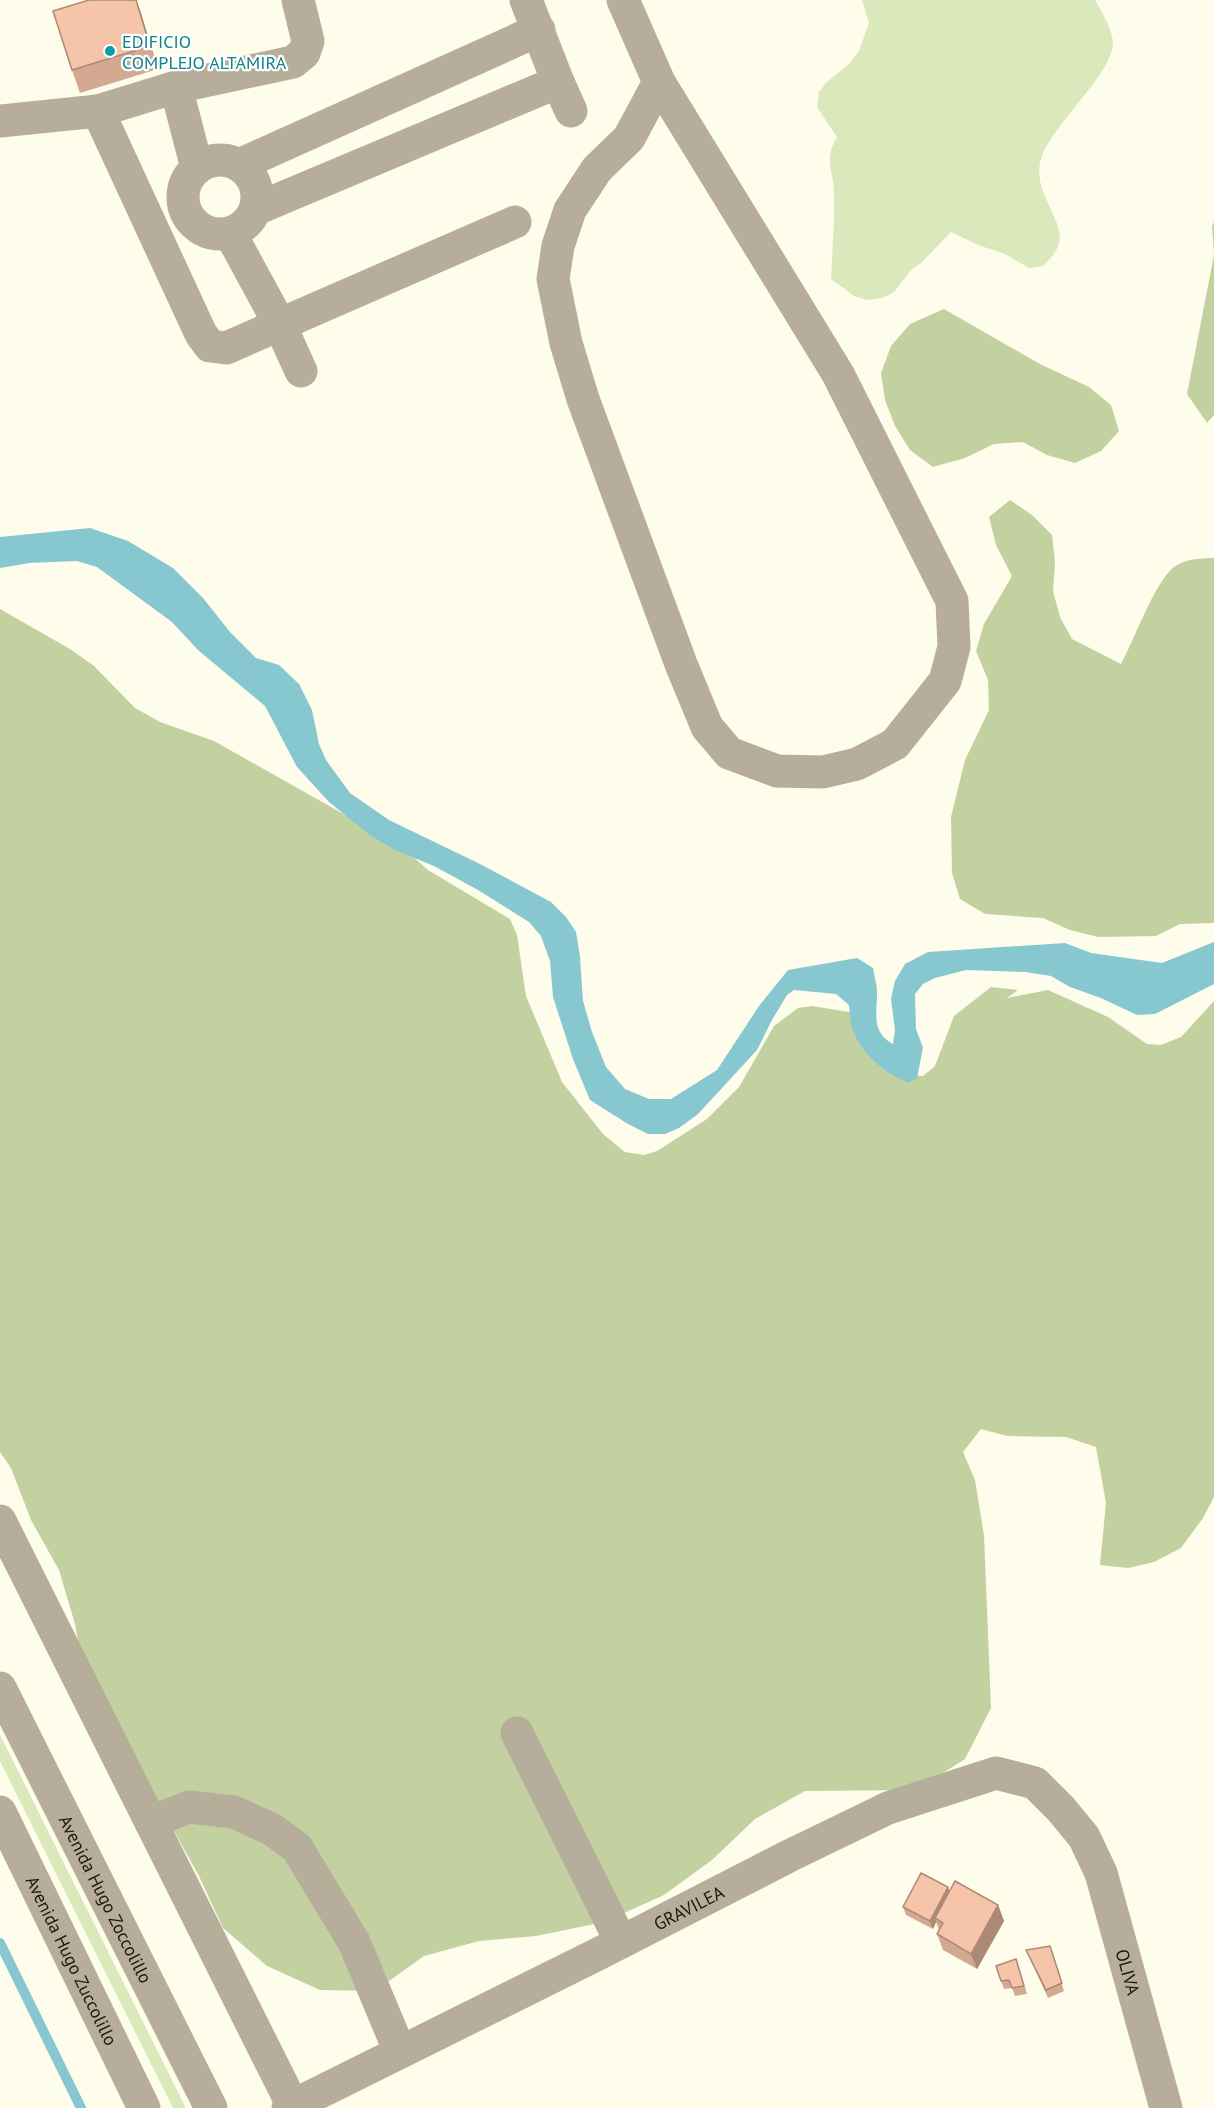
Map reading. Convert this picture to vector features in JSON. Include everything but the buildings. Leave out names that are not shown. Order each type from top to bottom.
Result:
[{"type":"street","points":[[0,121],[98,111],[176,87],[293,62],[304,53],[308,41],[298,0]]},
{"type":"street","points":[[256,209],[565,97],[526,0]]},
{"type":"street","points":[[623,0],[659,82],[838,374],[952,601],[954,647],[945,681],[895,744],[857,764],[823,772],[777,771],[729,753],[707,728],[587,410],[566,344],[553,279],[558,246],[570,210],[597,169],[629,138],[659,82]]},
{"type":"street","points":[[239,165],[539,30]]},
{"type":"street","points":[[176,87],[197,168]]},
{"type":"street","points":[[98,111],[201,334],[210,346],[226,348],[515,222]]},
{"type":"street","points":[[225,159],[239,165],[251,176],[257,192],[256,209],[246,224],[230,233],[213,234],[197,227],[187,213],[183,197],[186,181],[197,168],[210,161],[225,159]]},
{"type":"street","points":[[230,233],[280,325],[301,371]]},
{"type":"street","points":[[0,1521],[291,2107]]},
{"type":"street","name":"Avenida Hugo Zoccolillo","points":[[0,1688],[211,2108]]},
{"type":"street","points":[[517,1733],[621,1942]]},
{"type":"street","name":"GRAVILEA","points":[[291,2107],[888,1808],[996,1773],[1035,1783],[1084,1837]]},
{"type":"street","points":[[151,1822],[189,1807],[234,1812],[273,1830],[297,1848],[354,1942],[400,2052]]},
{"type":"street","name":"Avenida Hugo Zuccolillo","points":[[0,1812],[144,2108]]},
{"type":"street","name":"OLIVA","points":[[1084,1837],[1101,1873],[1166,2108]]},
{"type":"green space","points":[[862,0],[1095,0],[1111,32],[1113,42],[1111,54],[1094,83],[1047,145],[1041,159],[1040,183],[1060,234],[1056,250],[1043,266],[1029,268],[1005,254],[978,245],[951,232],[911,270],[894,292],[882,298],[867,300],[854,296],[831,279],[834,187],[830,160],[837,137],[817,107],[819,92],[827,82],[850,63],[859,51],[869,23]]},
{"type":"green space","points":[[1214,222],[1214,255],[1212,226]]},
{"type":"green space","points":[[1214,255],[1214,415],[1207,423],[1187,394]]},
{"type":"green space","points":[[944,309],[1040,364],[1089,387],[1111,405],[1119,431],[1101,451],[1075,463],[1047,455],[1023,442],[994,444],[965,458],[933,467],[910,450],[895,426],[885,400],[881,373],[891,346],[910,324]]},
{"type":"green space","points":[[1010,500],[1032,515],[1052,535],[1055,562],[1053,591],[1060,617],[1072,639],[1121,664],[1153,596],[1169,572],[1185,561],[1214,558],[1214,923],[1180,924],[1156,936],[1098,937],[1070,930],[1043,918],[985,914],[960,899],[952,873],[951,817],[965,760],[989,710],[988,680],[976,651],[984,624],[1012,576],[996,545],[989,517]]},
{"type":"green space","points":[[0,609],[70,649],[94,666],[135,708],[160,722],[214,741],[402,847],[428,870],[510,919],[517,935],[526,996],[562,1082],[603,1134],[625,1152],[644,1155],[657,1151],[707,1119],[739,1087],[774,1026],[798,1008],[812,1006],[868,1015],[880,1044],[909,1075],[923,1076],[935,1066],[954,1016],[991,987],[1018,990],[1007,998],[1048,990],[1108,1017],[1147,1044],[1161,1045],[1181,1037],[1214,1001],[1214,1497],[1203,1518],[1181,1548],[1154,1562],[1128,1568],[1100,1565],[1106,1503],[1096,1447],[1066,1437],[1007,1436],[981,1429],[963,1452],[975,1480],[984,1535],[991,1708],[965,1759],[916,1790],[805,1791],[755,1819],[712,1860],[664,1895],[604,1922],[536,1936],[479,1941],[424,1956],[375,1991],[320,1990],[267,1966],[223,1928],[199,1876],[145,1779],[86,1686],[75,1624],[59,1570],[31,1520],[11,1468],[0,1452]]},
{"type":"green space","points":[[0,1735],[186,2108],[173,2108],[0,1761]]},
{"type":"water","points":[[90,528],[128,541],[173,568],[256,658],[279,665],[299,684],[312,710],[319,744],[326,760],[350,793],[389,820],[480,864],[551,902],[566,917],[576,932],[583,1001],[606,1067],[625,1089],[649,1099],[671,1099],[717,1070],[759,1006],[788,970],[857,958],[873,968],[877,989],[878,1028],[881,1034],[893,1044],[895,1030],[891,999],[895,981],[905,964],[928,952],[1065,943],[1091,953],[1162,963],[1214,942],[1214,984],[1155,1014],[1137,1015],[1101,998],[1070,987],[1051,976],[1025,972],[966,970],[935,978],[923,984],[915,994],[916,1029],[923,1048],[917,1078],[909,1083],[884,1069],[863,1049],[853,1030],[849,1005],[836,994],[794,990],[787,995],[757,1050],[698,1114],[679,1128],[665,1134],[648,1134],[590,1100],[573,1059],[553,997],[550,961],[541,936],[529,922],[434,866],[395,850],[371,836],[329,802],[297,767],[265,706],[198,650],[172,622],[97,567],[77,561],[29,563],[0,568],[0,537]]},
{"type":"waterway","points":[[0,1943],[81,2108]]},
{"type":"place","name":"EDIFICIO COMPLEJO ALTAMIRA","points":[[110,51]]}]
